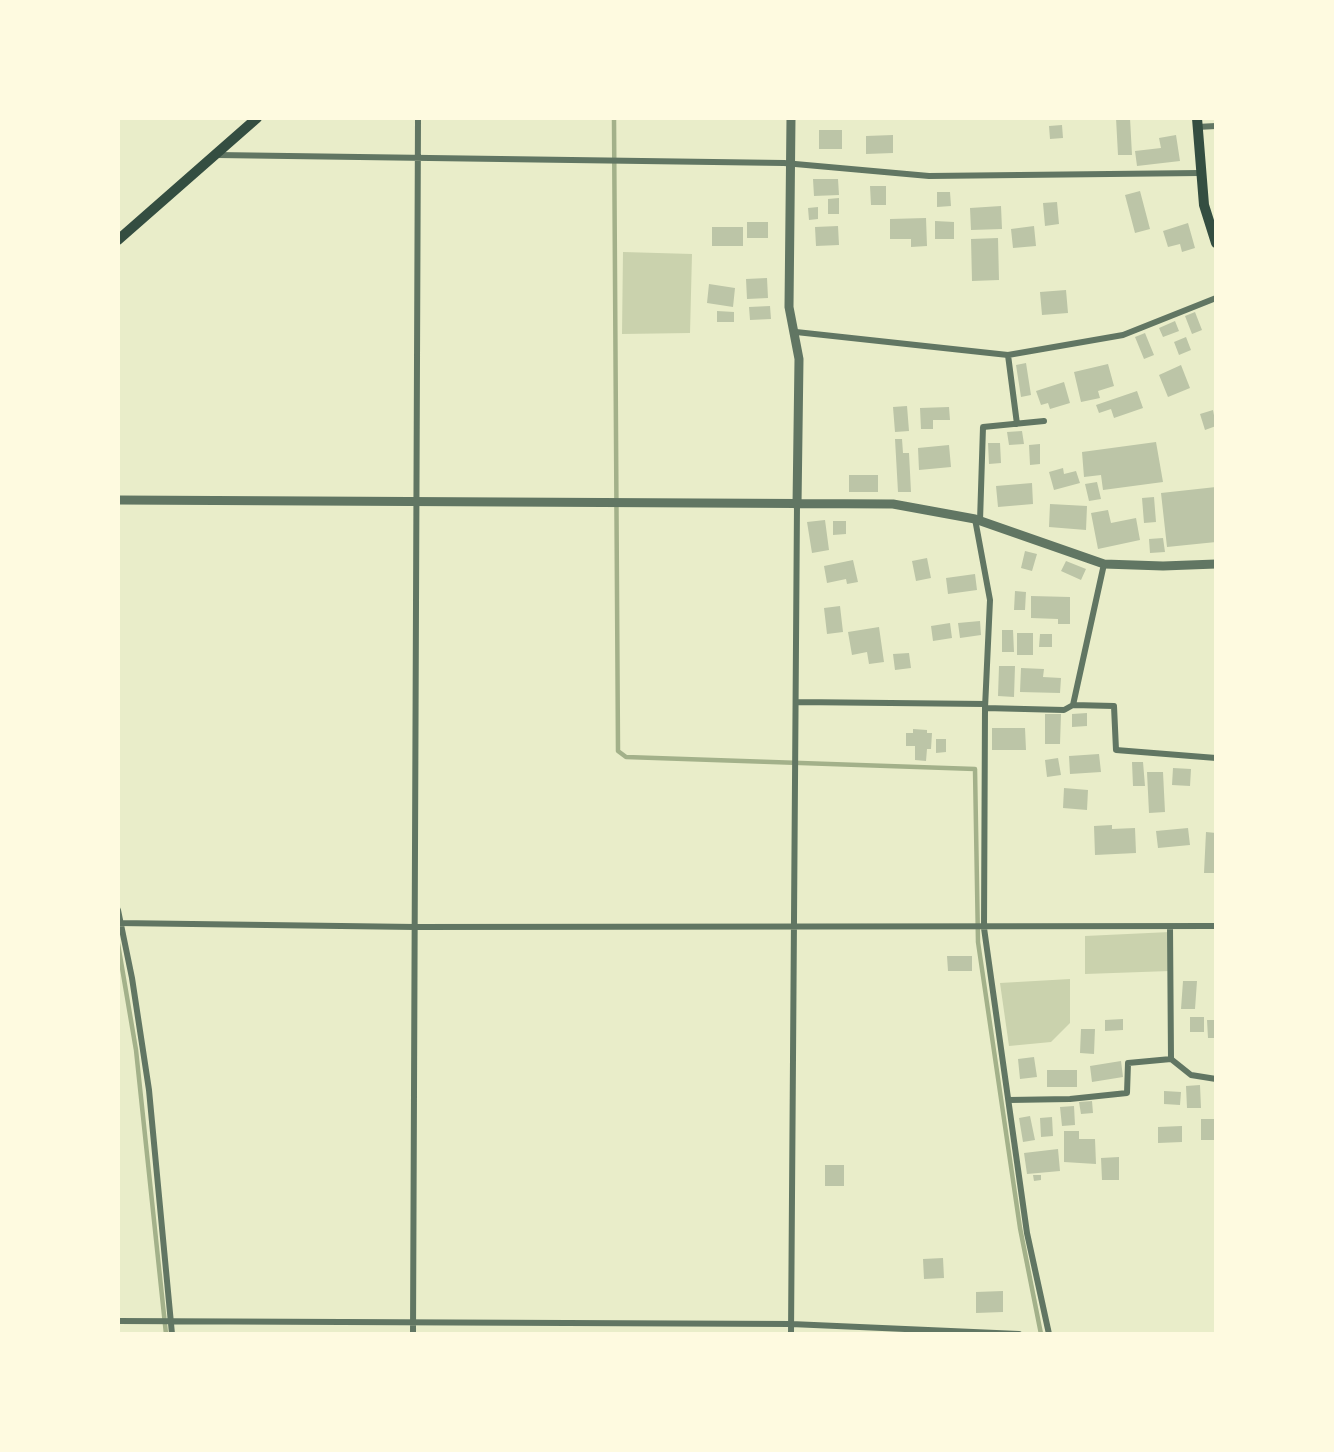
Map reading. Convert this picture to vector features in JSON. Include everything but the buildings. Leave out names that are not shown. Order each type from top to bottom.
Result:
[{"type":"main road","points":[[118,240],[257,118]]},
{"type":"main road","points":[[1197,123],[1200,173],[1215,243]]},
{"type":"street","points":[[413,1334],[418,118]]},
{"type":"street","points":[[791,118],[789,307],[796,332],[799,359],[791,1334]]},
{"type":"street","points":[[1197,123],[1215,126]]},
{"type":"street","points":[[216,155],[418,156],[791,164],[929,176],[1200,173]]},
{"type":"street","points":[[796,332],[1008,355],[1123,335],[1215,298]]},
{"type":"street","points":[[1008,355],[1017,424]]},
{"type":"street","points":[[1044,422],[982,427],[978,520],[990,600],[985,706],[984,928],[1027,1233],[1049,1334]]},
{"type":"street","points":[[118,500],[893,504],[978,520],[1104,564],[1163,567],[1215,564]]},
{"type":"street","points":[[1073,705],[1104,564]]},
{"type":"street","points":[[796,702],[1064,710],[1073,705],[1114,706],[1116,750],[1215,758]]},
{"type":"street","points":[[118,910],[149,1090],[172,1334]]},
{"type":"street","points":[[120,923],[415,927],[1215,926]]},
{"type":"street","points":[[1170,927],[1171,1059]]},
{"type":"street","points":[[1009,1100],[1070,1099],[1127,1092],[1128,1063],[1171,1059],[1191,1074],[1215,1079]]},
{"type":"street","points":[[118,1321],[791,1324],[1019,1334]]},
{"type":"green space","points":[[623,252],[692,254],[690,333],[622,334]]},
{"type":"green space","points":[[1170,932],[1170,971],[1085,974],[1085,936]]},
{"type":"green space","points":[[1070,979],[1070,1023],[1051,1042],[1009,1046],[1000,983]]},
{"type":"waterway","points":[[614,118],[618,751],[626,757],[975,769],[978,942],[1020,1228],[1041,1334]]},
{"type":"waterway","points":[[118,944],[136,1050],[166,1334]]}]
